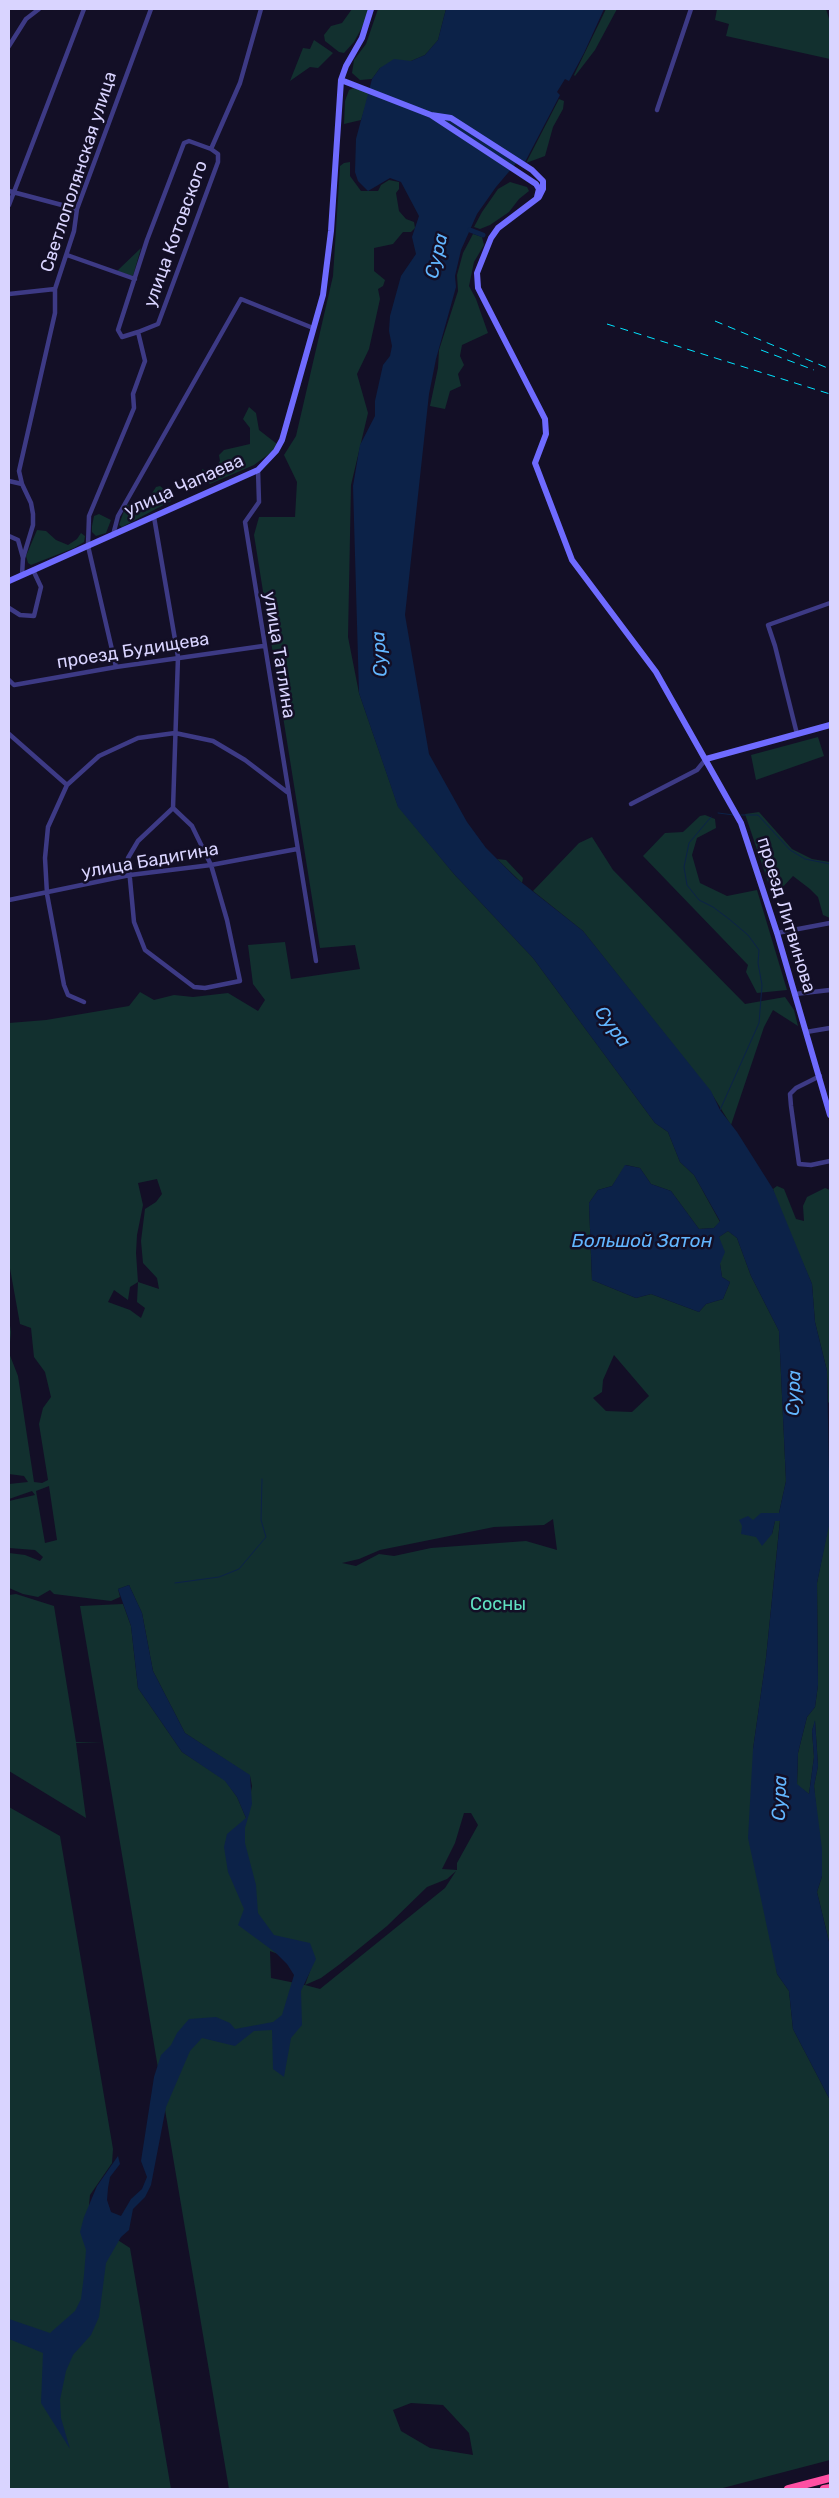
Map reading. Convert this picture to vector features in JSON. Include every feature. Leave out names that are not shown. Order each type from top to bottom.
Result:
[{"type":"highway","points":[[788,2489],[830,2478]]},
{"type":"highway","points":[[824,2489],[830,2488]]},
{"type":"main road","name":"улица Чапаева","points":[[9,581],[258,470],[276,451],[282,440],[323,295],[332,231],[341,80],[346,66],[362,38],[371,9]]},
{"type":"main road","points":[[341,80],[431,115],[538,186],[536,200]]},
{"type":"main road","points":[[431,115],[451,118],[542,177],[544,184],[542,193],[536,200]]},
{"type":"main road","name":"проезд Литвинова","points":[[536,200],[495,232],[479,267],[476,280],[478,288],[545,419],[546,434],[535,463],[572,560],[656,672],[741,823],[777,933],[830,1115]]},
{"type":"main road","points":[[706,759],[830,725]]},
{"type":"street","points":[[9,46],[26,19],[39,9]]},
{"type":"street","points":[[9,205],[11,191],[84,9]]},
{"type":"street","name":"Светлополянская улица","points":[[22,575],[23,558],[33,525],[33,514],[31,503],[22,484],[20,471],[55,313],[55,289],[67,255],[77,209],[151,9]]},
{"type":"street","name":"улица Котовского","points":[[138,332],[158,324],[218,162],[218,154],[211,150],[240,83],[261,9]]},
{"type":"street","points":[[658,110],[691,9]]},
{"type":"street","points":[[116,667],[88,546],[89,516],[134,408],[133,394],[145,361],[138,332],[122,337],[118,330],[147,240],[184,143],[189,141],[211,150]]},
{"type":"street","points":[[11,191],[77,209]]},
{"type":"street","points":[[67,255],[135,279]]},
{"type":"street","name":"Светлополянская улица","points":[[9,294],[55,289]]},
{"type":"street","points":[[113,535],[118,516],[241,300],[313,328]]},
{"type":"street","name":"улица Татлина","points":[[258,470],[259,502],[245,522],[263,646],[316,961]]},
{"type":"street","points":[[9,481],[22,484]]},
{"type":"street","points":[[154,516],[178,657],[173,808],[138,841],[128,858],[134,922],[145,950],[194,987],[206,988],[240,981],[227,920],[211,865],[192,826],[173,808]]},
{"type":"street","points":[[9,536],[18,540],[23,558]]},
{"type":"street","points":[[9,608],[20,615],[34,616],[41,588],[33,570]]},
{"type":"street","points":[[797,734],[768,625],[830,603]]},
{"type":"street","name":"проезд Будищева","points":[[9,680],[14,685],[178,657],[263,646]]},
{"type":"street","points":[[84,1002],[68,995],[64,984],[47,894],[45,858],[48,827],[67,785],[98,756],[138,738],[176,733],[213,741],[245,760],[287,792]]},
{"type":"street","points":[[9,734],[67,785]]},
{"type":"street","points":[[631,804],[697,770],[706,759]]},
{"type":"street","name":"улица Бадигина","points":[[9,900],[47,894],[130,875],[211,865],[297,849]]},
{"type":"street","points":[[777,933],[830,923]]},
{"type":"street","points":[[795,994],[830,990]]},
{"type":"street","points":[[806,1032],[830,1028]]},
{"type":"street","points":[[820,1076],[796,1088],[790,1094],[791,1106],[800,1164],[812,1165],[830,1161]]},
{"type":"green space","points":[[352,9],[368,9],[365,22],[354,42],[344,53],[339,52],[325,41],[324,35],[331,26],[342,23]]},
{"type":"green space","points":[[378,9],[446,9],[438,40],[425,55],[411,61],[380,68],[372,79],[360,80],[352,73],[354,60],[366,44]]},
{"type":"green space","points":[[606,9],[617,9],[595,50],[575,76],[574,75]]},
{"type":"green space","points":[[717,9],[826,9],[830,22],[830,59],[726,36],[729,24],[715,20]]},
{"type":"green space","points":[[314,40],[333,53],[318,68],[310,67],[290,81],[303,48],[310,49]]},
{"type":"green space","points":[[354,88],[370,93],[361,120],[344,124],[345,101],[349,90]]},
{"type":"green space","points":[[559,99],[564,101],[563,109],[553,127],[545,156],[526,163]]},
{"type":"green space","name":"Сосны","points":[[350,162],[350,176],[361,191],[378,191],[381,185],[389,180],[399,182],[399,189],[396,193],[399,211],[406,219],[414,222],[415,228],[411,232],[403,232],[393,244],[374,248],[374,271],[385,280],[383,286],[378,289],[380,299],[369,349],[357,374],[368,413],[351,485],[348,637],[359,693],[398,806],[454,874],[533,958],[655,1123],[668,1132],[680,1162],[694,1175],[720,1222],[714,1228],[699,1229],[671,1191],[651,1184],[640,1168],[626,1165],[612,1186],[598,1190],[589,1203],[592,1280],[636,1298],[651,1294],[699,1312],[706,1304],[723,1299],[730,1282],[722,1277],[720,1264],[719,1237],[728,1231],[737,1238],[751,1276],[779,1331],[786,1481],[779,1513],[761,1513],[772,1534],[775,1521],[780,1520],[766,1658],[753,1749],[777,1974],[789,1991],[793,2029],[830,2100],[830,2460],[719,2489],[229,2489],[80,1606],[123,1604],[131,1626],[138,1688],[182,1752],[225,1780],[237,1797],[246,1818],[252,1786],[250,1776],[185,1733],[153,1671],[142,1613],[129,1585],[118,1589],[120,1597],[111,1601],[54,1594],[50,1590],[38,1597],[23,1594],[9,1588],[9,1553],[25,1555],[40,1561],[43,1557],[35,1550],[9,1548],[9,1501],[35,1495],[32,1491],[9,1499],[9,1484],[28,1482],[24,1476],[9,1474],[9,1353],[18,1376],[34,1482],[42,1483],[48,1480],[39,1424],[43,1408],[51,1397],[45,1372],[34,1357],[31,1328],[20,1324],[9,1263],[9,1023],[46,1020],[129,1006],[140,992],[154,1000],[174,995],[193,997],[228,993],[258,1011],[265,1000],[253,984],[248,945],[285,942],[291,979],[360,969],[355,945],[320,948],[254,535],[259,517],[295,517],[297,482],[284,455],[296,436],[333,276],[340,166]],"holes":[[[157,1179],[162,1194],[156,1202],[145,1209],[141,1241],[143,1263],[157,1278],[159,1289],[138,1282],[137,1235],[143,1205],[138,1183]],[[138,1282],[137,1302],[145,1308],[141,1318],[130,1310],[108,1302],[114,1290],[128,1300],[130,1287]],[[614,1355],[649,1396],[632,1412],[606,1411],[593,1398],[602,1392],[603,1380]],[[49,1486],[57,1540],[45,1543],[36,1491]],[[553,1519],[557,1550],[526,1541],[431,1548],[394,1556],[379,1554],[356,1566],[342,1563],[359,1559],[380,1550],[494,1527],[544,1525]],[[464,1813],[471,1813],[478,1825],[457,1863],[457,1870],[442,1869],[455,1843]],[[456,1871],[445,1888],[320,1989],[305,1985],[321,1978],[387,1926],[427,1887],[447,1879]],[[270,1951],[307,1965],[314,1960],[305,1985],[271,1978]],[[411,2403],[443,2405],[469,2433],[473,2455],[430,2448],[401,2431],[393,2410]]]},
{"type":"green space","points":[[510,182],[527,187],[529,191],[519,199],[509,212],[490,225],[480,229],[474,227],[498,189]]},
{"type":"green space","points":[[473,234],[482,237],[484,245],[474,262],[469,286],[476,299],[488,333],[462,345],[460,356],[464,365],[458,374],[461,386],[450,391],[445,409],[430,406],[438,368],[439,350],[458,291],[457,275],[463,253]]},
{"type":"green space","points":[[141,248],[133,276],[117,271]]},
{"type":"green space","points":[[249,407],[256,413],[259,430],[277,444],[273,451],[254,465],[210,484],[203,477],[202,469],[211,473],[220,461],[219,455],[224,450],[250,444],[250,428],[243,419]]},
{"type":"green space","points":[[160,486],[172,496],[171,501],[122,527],[119,525],[126,505],[147,501],[156,487]]},
{"type":"green space","points":[[99,514],[111,520],[106,533],[96,536],[92,532],[92,526],[94,516]]},
{"type":"green space","points":[[37,530],[46,531],[56,540],[68,545],[77,539],[81,533],[85,536],[84,542],[74,548],[31,565],[28,563],[26,556]]},
{"type":"green space","points":[[818,737],[824,756],[756,780],[751,755]]},
{"type":"green space","points":[[759,812],[792,849],[812,859],[830,862],[830,918],[823,915],[818,897],[793,876],[781,889],[768,882],[745,814]]},
{"type":"green space","points":[[705,815],[715,819],[716,828],[697,838],[692,855],[700,883],[727,896],[757,890],[787,990],[757,993],[746,972],[748,965],[643,856],[665,833],[683,832],[700,816]]},
{"type":"green space","points":[[592,837],[613,870],[745,1004],[785,997],[794,1010],[798,1026],[773,1010],[764,1027],[731,1125],[710,1091],[583,931],[533,891],[579,843]]},
{"type":"green space","points":[[497,859],[506,860],[523,878],[522,883]]},
{"type":"green space","points":[[777,1186],[784,1189],[796,1219],[804,1221],[803,1206],[807,1197],[825,1188],[830,1190],[830,1404],[828,1402],[827,1371],[815,1322],[812,1284],[778,1206],[773,1189]]},
{"type":"green space","points":[[9,1319],[11,1332],[9,1353]]},
{"type":"green space","points":[[830,1517],[830,1946],[817,1892],[822,1876],[814,1786],[818,1766],[815,1721],[812,1731],[814,1757],[809,1794],[797,1785],[798,1753],[807,1717],[815,1707],[818,1685],[817,1583]]},
{"type":"green space","points":[[16,1594],[54,1606],[76,1742],[103,1742],[76,1743],[86,1818],[9,1771],[9,1595]]},
{"type":"green space","points":[[9,1807],[60,1836],[113,2149],[112,2163],[90,2195],[89,2205],[96,2226],[130,2248],[171,2489],[9,2489]]},
{"type":"water","points":[[446,9],[604,9],[569,81],[565,79],[557,92],[560,95],[524,164],[518,161],[496,187],[477,214],[461,250],[455,276],[456,287],[436,359],[429,394],[405,615],[429,754],[467,822],[486,848],[516,878],[583,931],[711,1091],[720,1110],[737,1132],[773,1189],[812,1284],[815,1322],[827,1371],[830,1521],[817,1583],[818,1685],[815,1707],[807,1717],[798,1753],[797,1784],[809,1794],[814,1757],[812,1731],[815,1720],[818,1766],[814,1786],[822,1849],[822,1876],[817,1892],[830,1946],[830,2100],[793,2029],[789,1991],[777,1974],[748,1838],[753,1749],[766,1658],[780,1521],[775,1521],[772,1534],[762,1546],[756,1537],[741,1534],[742,1526],[739,1520],[748,1516],[753,1520],[761,1513],[779,1513],[786,1481],[779,1331],[751,1276],[737,1238],[728,1231],[719,1237],[725,1252],[720,1264],[722,1277],[730,1282],[723,1299],[706,1304],[699,1312],[651,1294],[636,1298],[592,1280],[589,1203],[598,1190],[612,1186],[625,1165],[640,1168],[651,1184],[671,1191],[699,1229],[714,1228],[720,1221],[694,1175],[680,1162],[668,1132],[655,1123],[533,958],[454,874],[398,807],[359,693],[353,486],[360,445],[375,416],[375,401],[383,365],[390,356],[392,346],[389,331],[390,316],[401,276],[416,254],[412,237],[419,216],[401,182],[390,178],[368,191],[358,181],[355,172],[356,139],[372,79],[380,68],[394,59],[411,61],[425,55],[438,40]]},
{"type":"water","points":[[129,1585],[142,1613],[153,1671],[185,1733],[250,1775],[252,1804],[245,1828],[245,1843],[256,1885],[258,1913],[274,1935],[310,1943],[316,1959],[301,1991],[302,2025],[291,2038],[284,2077],[273,2069],[272,2030],[254,2031],[235,2046],[202,2038],[190,2051],[166,2107],[151,2185],[145,2197],[133,2209],[129,2230],[121,2237],[106,2263],[99,2317],[91,2335],[73,2355],[66,2371],[60,2400],[61,2418],[70,2449],[41,2403],[43,2353],[9,2339],[9,2319],[50,2333],[75,2311],[81,2299],[84,2275],[86,2250],[80,2232],[84,2217],[97,2186],[118,2156],[120,2164],[110,2177],[108,2188],[107,2200],[111,2212],[121,2216],[131,2199],[142,2189],[147,2177],[141,2161],[154,2077],[161,2055],[171,2045],[177,2033],[189,2019],[216,2017],[230,2023],[235,2029],[273,2022],[282,2015],[294,1975],[287,1964],[276,1953],[238,1925],[244,1909],[228,1872],[224,1847],[227,1834],[246,1818],[237,1797],[225,1781],[182,1752],[138,1688],[131,1626],[118,1589]]},
{"type":"waterway","points":[[470,230],[483,235]]},
{"type":"waterway","points":[[718,813],[734,815]]},
{"type":"waterway","points":[[741,815],[758,815],[790,850],[805,859],[830,864]]},
{"type":"waterway","points":[[711,817],[689,843],[684,867],[687,885],[699,900],[713,907],[748,935],[759,950],[758,963],[762,985],[759,1023],[720,1110]]},
{"type":"waterway","points":[[175,1583],[219,1577],[239,1569],[266,1537],[261,1520],[262,1479]]},
{"type":"railway","points":[[715,321],[830,369]]},
{"type":"railway","points":[[607,324],[830,394]]},
{"type":"railway","points":[[761,350],[814,370]]},
{"type":"water label","name":"Сура","points":[[437,256]]},
{"type":"water label","name":"Сура","points":[[380,654]]},
{"type":"water label","name":"Сура","points":[[612,1027]]},
{"type":"water label","name":"Большой Затон","points":[[642,1242]]},
{"type":"water label","name":"Сура","points":[[794,1393]]},
{"type":"water label","name":"Сура","points":[[780,1798]]}]
